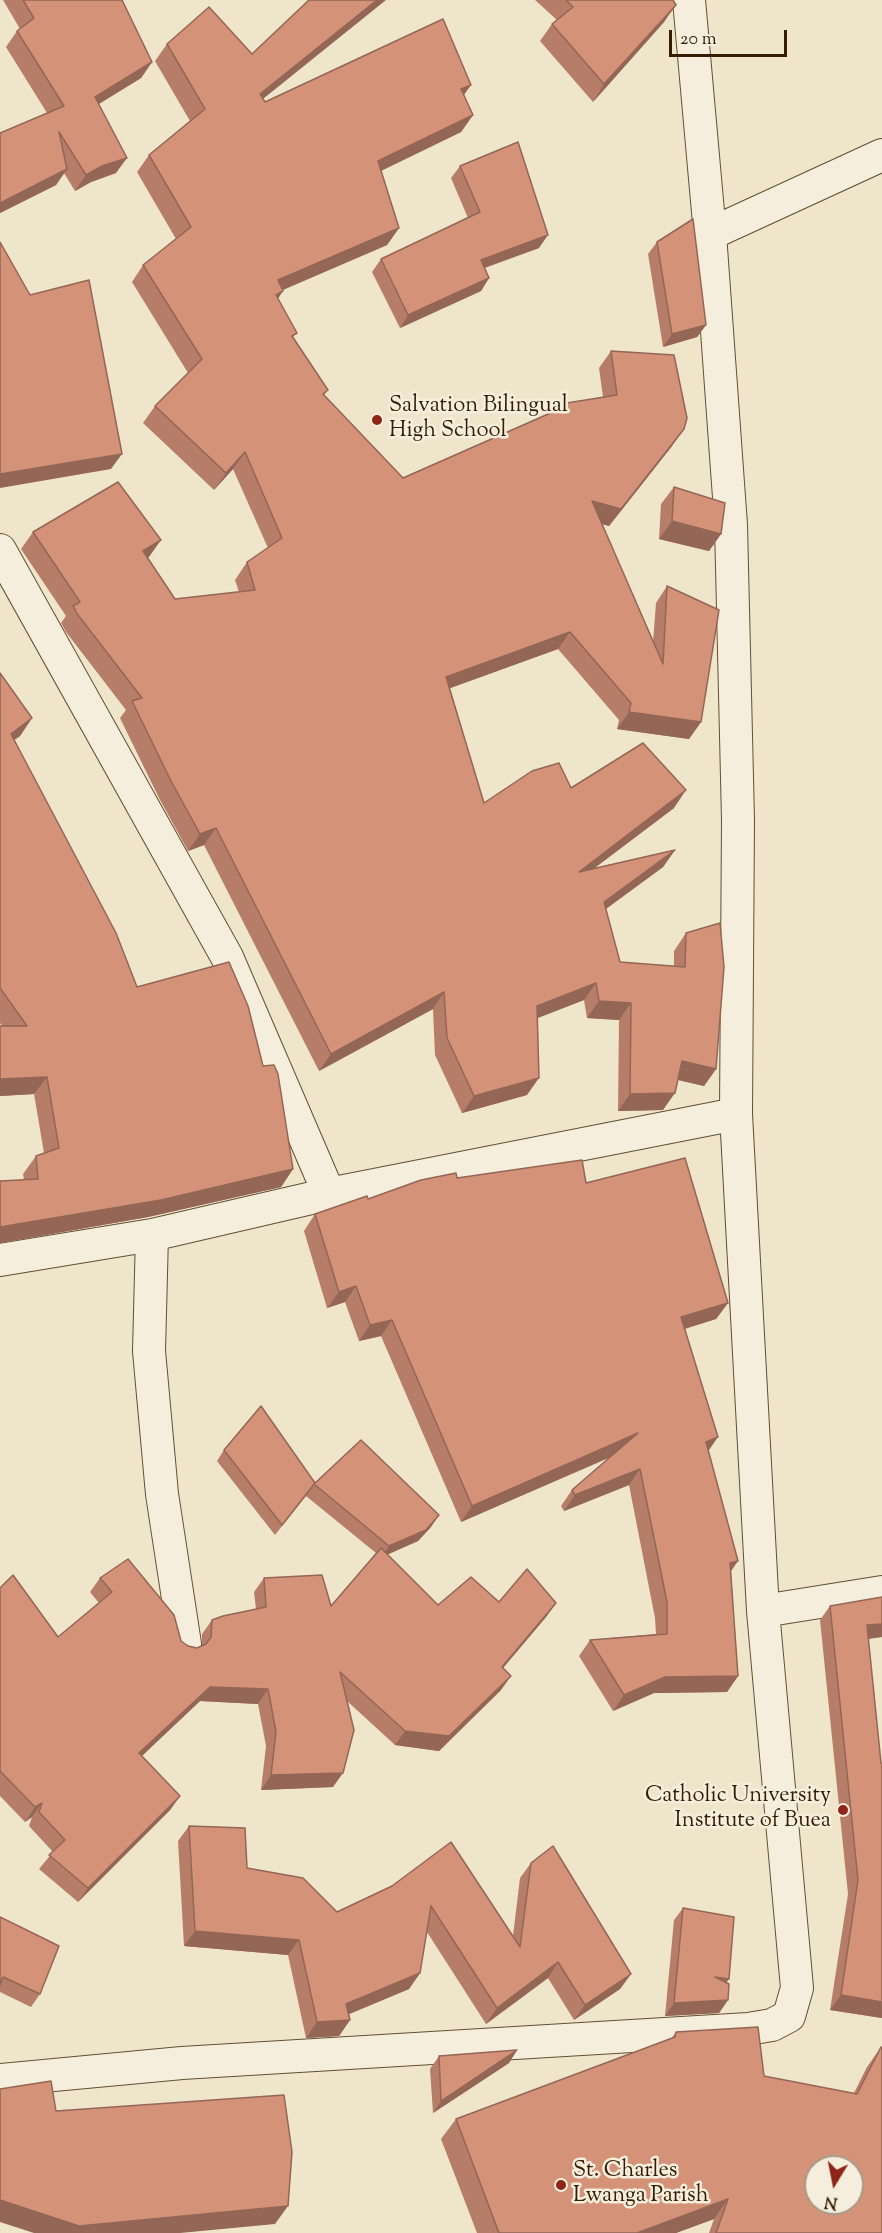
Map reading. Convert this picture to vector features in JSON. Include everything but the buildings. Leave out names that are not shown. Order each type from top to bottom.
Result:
[{"type":"street","points":[[0,2080],[182,2063],[748,2029],[772,2025],[789,2016],[797,1988],[763,1611],[736,1114],[738,820],[731,525],[710,234],[689,0]]},
{"type":"street","points":[[710,234],[882,155]]},
{"type":"street","points":[[0,550],[227,957],[329,1194]]},
{"type":"street","points":[[0,1260],[152,1234],[329,1194],[736,1114]]},
{"type":"street","points":[[152,1234],[149,1351],[162,1494],[185,1644]]},
{"type":"street","points":[[763,1611],[882,1592]]},
{"type":"place","name":"Salvation Bilingual High School","points":[[377,420]]},
{"type":"place","name":"Catholic University Institute of Buea","points":[[843,1810]]},
{"type":"place","name":"St. Charles Lwanga Parish","points":[[561,2185]]}]
